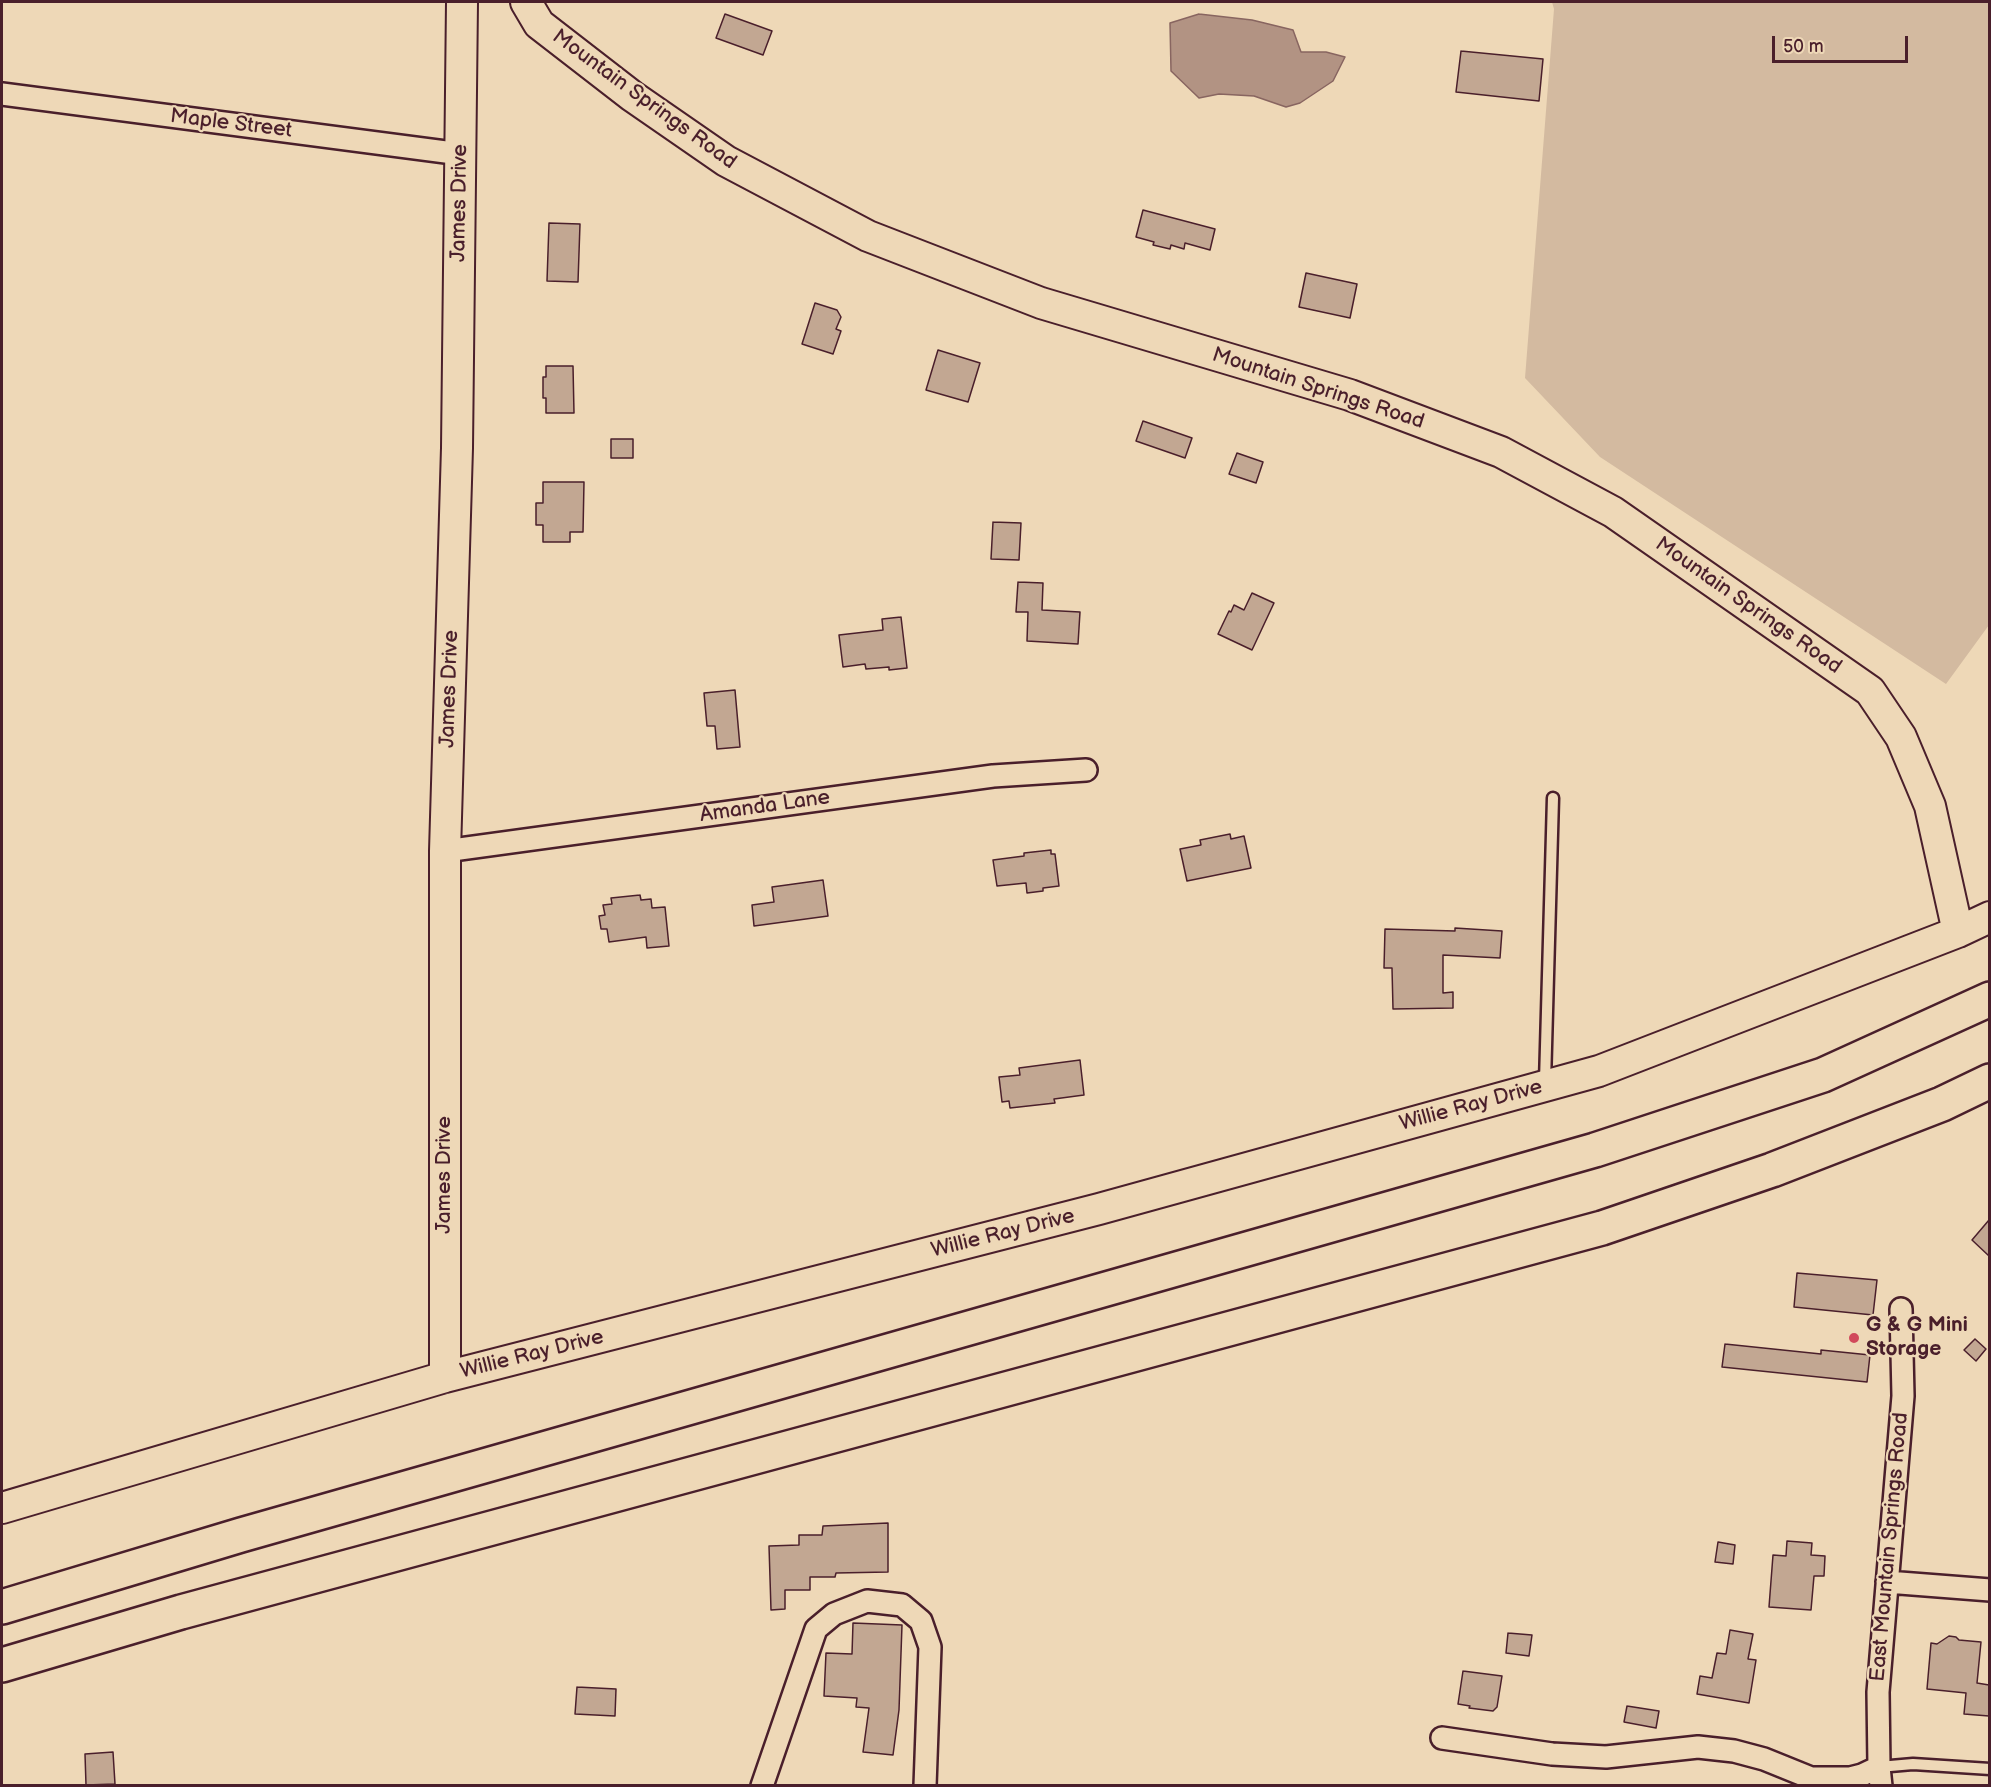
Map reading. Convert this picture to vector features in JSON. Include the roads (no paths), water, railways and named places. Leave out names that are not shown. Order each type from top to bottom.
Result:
[{"type":"highway","points":[[2,1607],[241,1535],[1595,1150],[1823,1074],[1989,999]]},
{"type":"highway","points":[[2,1665],[181,1612],[1602,1228],[1772,1170],[1942,1104],[1989,1081]]},
{"type":"street","name":"James Drive","points":[[445,1377],[445,851],[457,448],[462,2]]},
{"type":"street","name":"Mountain Springs Road","points":[[526,2],[539,24],[632,96],[726,161],[868,236],[1041,303],[1350,395],[1501,452],[1613,512],[1870,691],[1901,737],[1930,806],[1958,933]]},
{"type":"street","name":"Maple Street","points":[[2,94],[461,154]]},
{"type":"street","name":"Amanda Lane","points":[[445,851],[993,776],[1086,770]]},
{"type":"street","name":"Willie Ray Drive","points":[[2,1508],[445,1377],[1099,1209],[1599,1071],[1958,933],[1989,918]]},
{"type":"street","name":"East Mountain Springs Road","points":[[1880,1776],[1878,1692],[1903,1396],[1901,1309]]},
{"type":"street","points":[[1887,1582],[1989,1590]]},
{"type":"street","points":[[762,1785],[816,1629],[834,1614],[867,1601],[902,1605],[921,1621],[930,1647],[925,1785]]},
{"type":"street","points":[[1442,1738],[1552,1754],[1595,1756],[1698,1748],[1734,1751],[1764,1759],[1811,1778],[1880,1776]]},
{"type":"lane","points":[[1545,1086],[1553,798]]},
{"type":"lane","points":[[1880,1776],[1913,1764],[1989,1769]]},
{"type":"place","name":"G & G Mini Storage","points":[[1854,1338]]}]
